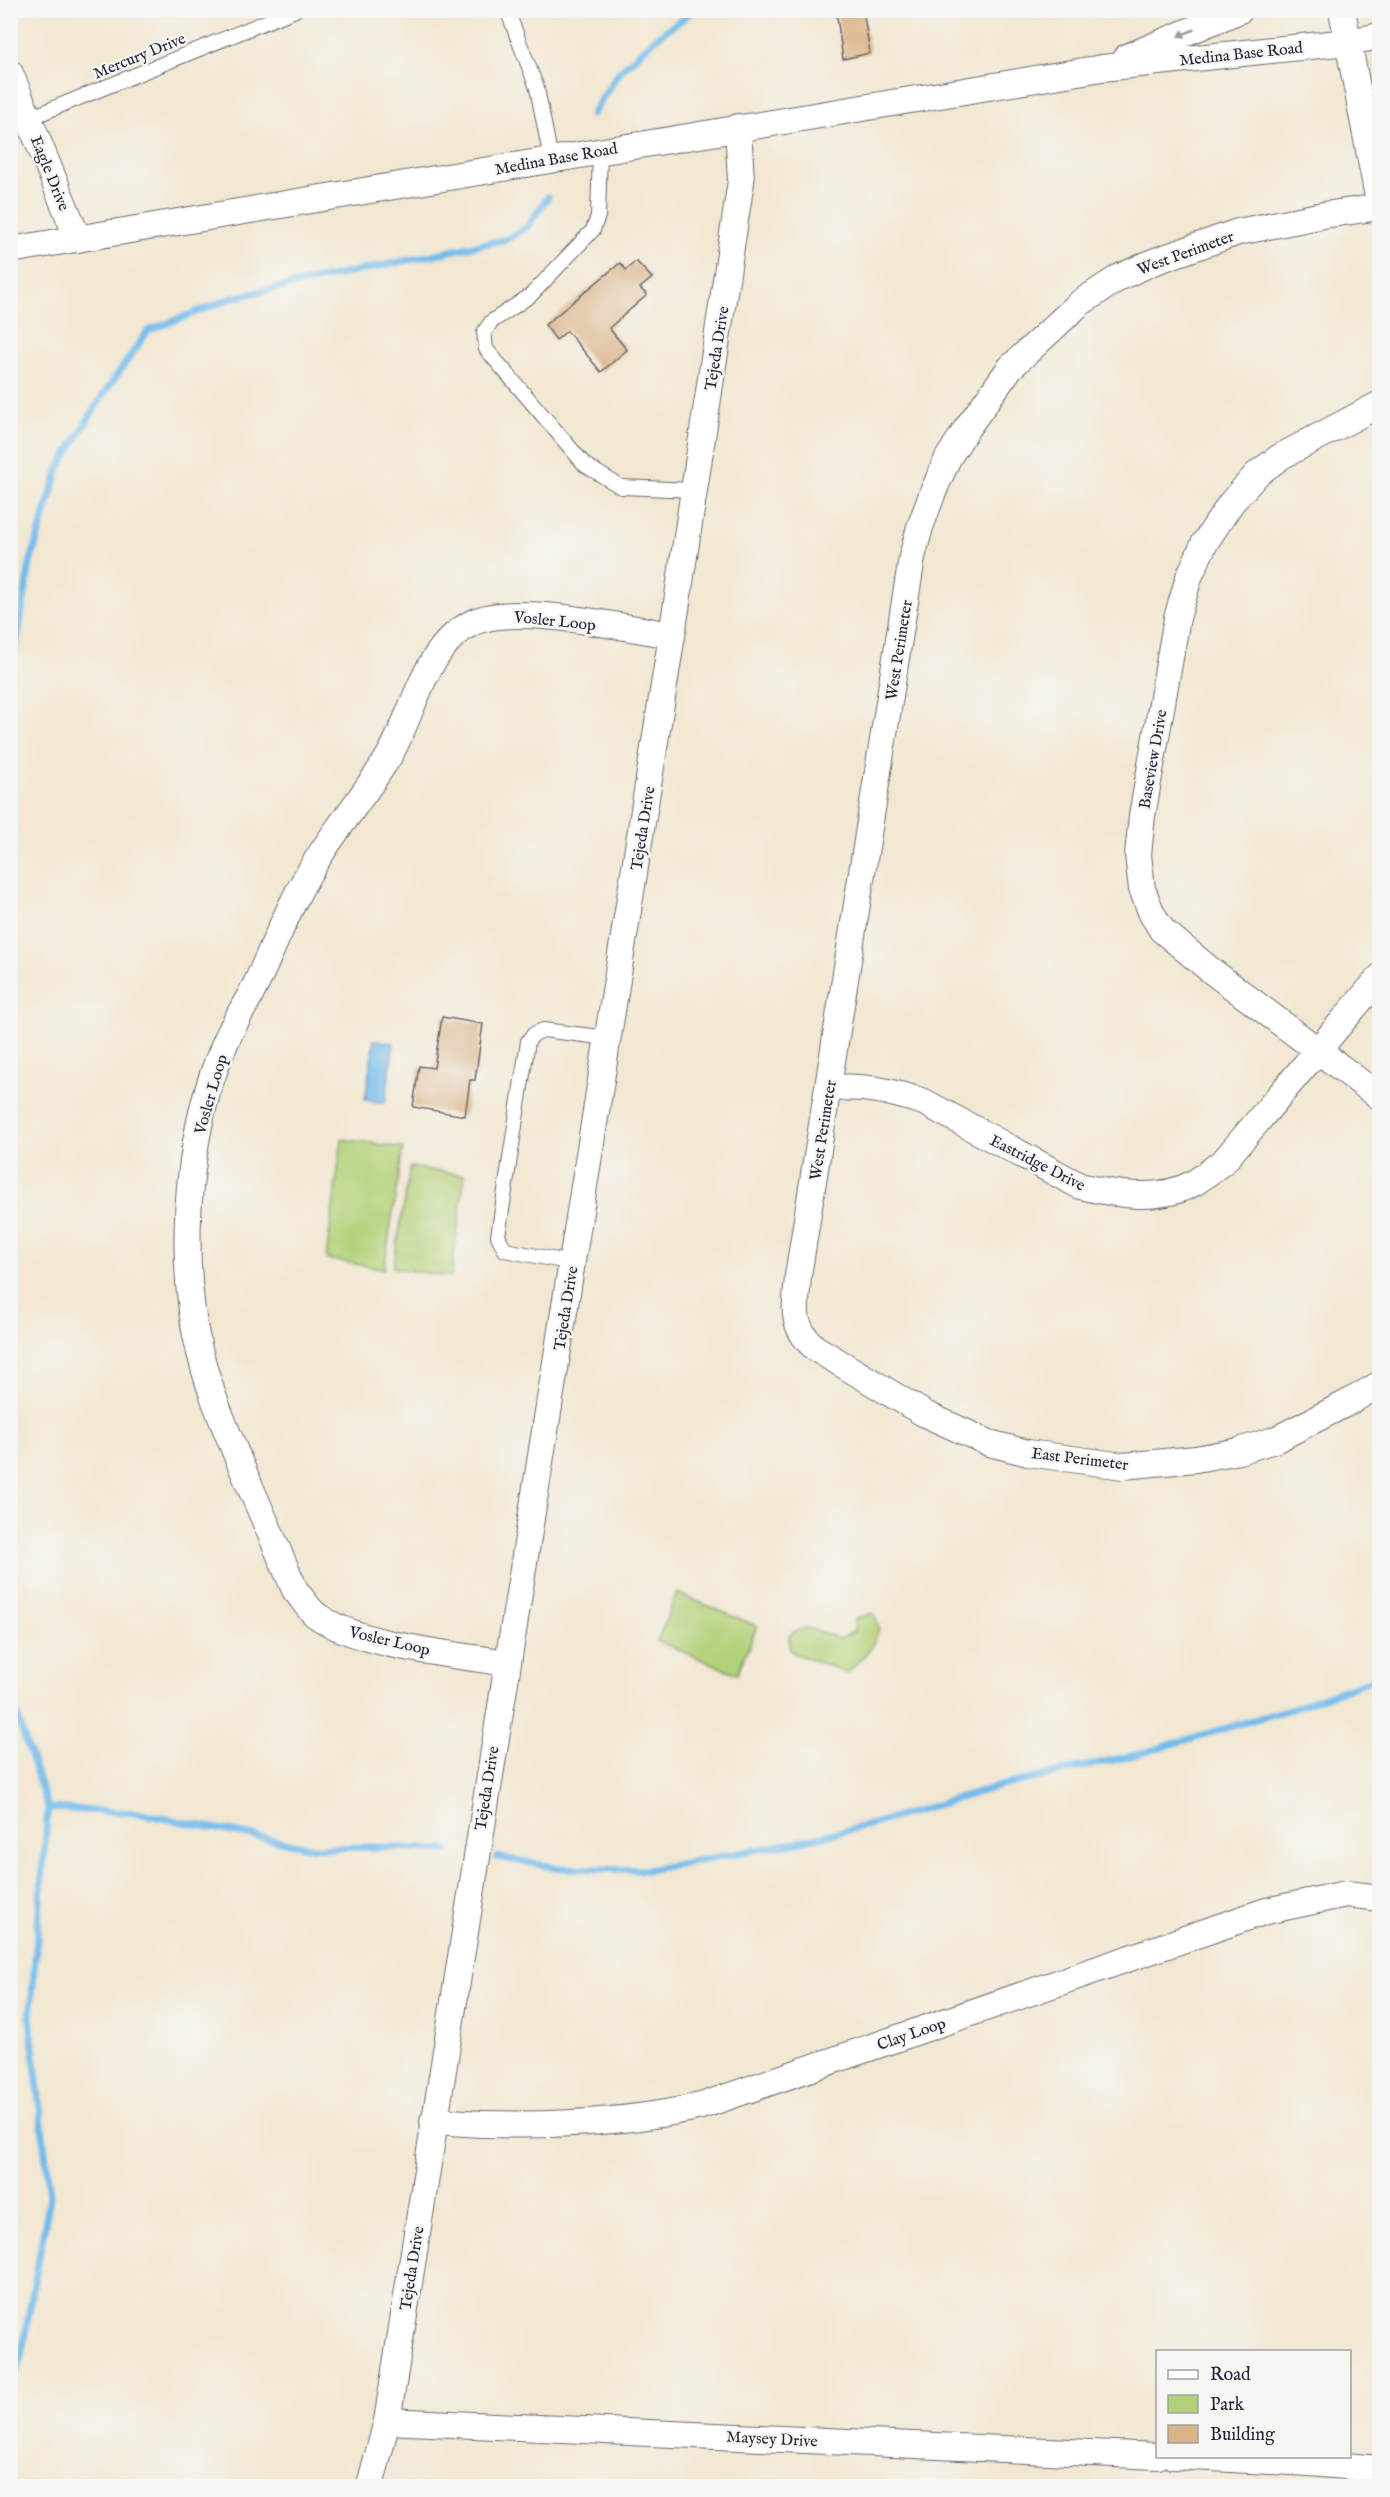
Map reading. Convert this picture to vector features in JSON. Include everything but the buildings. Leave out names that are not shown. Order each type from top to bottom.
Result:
[{"type":"street","name":"Medina Base Road","points":[[1102,68],[1240,10]]},
{"type":"street","points":[[1342,10],[1380,207]]},
{"type":"street","name":"Medina Base Road","points":[[10,250],[1102,68],[1348,42],[1380,36]]},
{"type":"street","name":"Eagle Drive","points":[[10,73],[19,121],[78,239]]},
{"type":"street","name":"Tejeda Drive","points":[[370,2487],[387,2421],[506,1663],[573,1263],[672,635],[741,180],[738,127]]},
{"type":"street","name":"West Perimeter","points":[[823,1353],[803,1337],[796,1323],[798,1276],[912,557],[933,492],[954,448],[1010,368],[1080,303],[1120,277],[1153,262],[1238,232],[1324,215],[1380,207]]},
{"type":"street","name":"Baseview Drive","points":[[1380,404],[1280,457],[1257,474],[1232,503],[1204,544],[1189,577],[1177,618],[1142,816],[1138,855],[1142,889],[1152,914],[1162,930],[1209,969],[1380,1097]]},
{"type":"street","name":"Vosler Loop","points":[[506,1663],[358,1635],[333,1626],[314,1613],[295,1590],[212,1396],[200,1355],[192,1311],[188,1219],[197,1138],[207,1095],[223,1047],[247,1004],[296,896],[319,856],[389,755],[422,683],[439,651],[450,639],[469,625],[486,617],[513,615],[542,616],[672,635]]},
{"type":"street","name":"Eastridge Drive","points":[[829,1089],[850,1086],[897,1093],[924,1102],[1080,1186],[1103,1192],[1133,1195],[1161,1194],[1192,1184],[1224,1161],[1380,977]]},
{"type":"street","name":"East Perimeter","points":[[823,1353],[926,1414],[989,1443],[1028,1453],[1124,1466],[1196,1459],[1239,1451],[1277,1439],[1380,1384]]},
{"type":"street","name":"Clay Loop","points":[[433,2121],[487,2126],[628,2119],[701,2106],[1266,1911],[1346,1894],[1380,1898]]},
{"type":"street","name":"Maysey Drive","points":[[387,2421],[1156,2456]]},
{"type":"street","points":[[1196,2458],[1310,2463],[1380,2469]]},
{"type":"lane","name":"Mercury Drive","points":[[19,121],[295,10]]},
{"type":"lane","points":[[507,10],[537,88],[551,159]]},
{"type":"lane","points":[[600,151],[598,216],[593,230],[531,295],[491,322],[484,332],[486,349],[585,465],[621,487],[694,490]]},
{"type":"lane","points":[[573,1263],[505,1250],[498,1236],[528,1041],[534,1034],[543,1030],[608,1038]]},
{"type":"green space","points":[[342,1139],[403,1148],[384,1269],[326,1259]]},
{"type":"green space","points":[[410,1167],[465,1175],[451,1277],[393,1268]]},
{"type":"green space","points":[[677,1593],[757,1626],[737,1674],[657,1641]]},
{"type":"green space","points":[[874,1613],[879,1628],[872,1647],[848,1673],[795,1654],[789,1647],[789,1636],[795,1631],[813,1629],[840,1639],[854,1631],[855,1618]]},
{"type":"water","points":[[374,1040],[394,1043],[385,1103],[365,1100]]},
{"type":"waterway","points":[[592,114],[619,72],[657,37],[695,10]]},
{"type":"waterway","points":[[10,665],[17,641],[30,563],[59,468],[101,398],[148,331],[235,297],[507,239],[527,227],[548,197]]},
{"type":"waterway","points":[[497,1857],[559,1868],[647,1870],[797,1842],[873,1824],[1000,1786],[1139,1754],[1290,1709],[1380,1677]]},
{"type":"waterway","points":[[10,1695],[48,1808],[30,2018],[50,2197],[19,2367],[10,2380]]},
{"type":"waterway","points":[[48,1808],[137,1813],[314,1848],[384,1847],[447,1850]]}]
